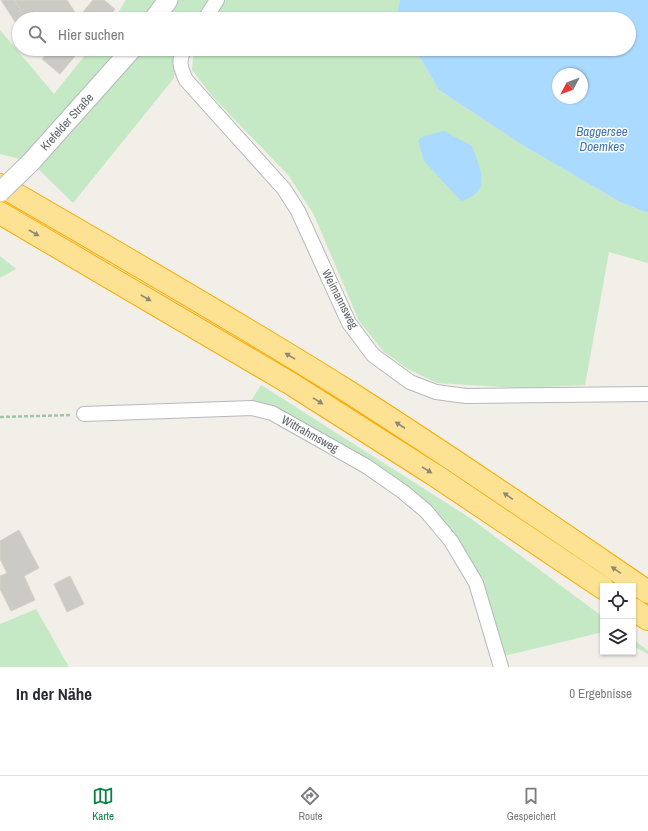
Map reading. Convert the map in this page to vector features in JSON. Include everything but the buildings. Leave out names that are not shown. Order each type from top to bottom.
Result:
[{"type":"highway","points":[[0,185],[165,280],[343,389],[479,476],[648,592]]},
{"type":"highway","points":[[0,213],[294,385],[433,474],[600,586]]},
{"type":"highway","points":[[636,611],[648,619]]},
{"type":"main road","points":[[159,12],[168,0]]},
{"type":"main road","name":"Krefelder Straße","points":[[0,192],[31,162],[126,56]]},
{"type":"street","points":[[209,12],[217,0]]},
{"type":"street","name":"Weimannsweg","points":[[182,56],[180,66],[186,80],[284,189],[298,211],[349,322],[373,355],[410,382],[436,392],[466,396],[648,394]]},
{"type":"street","name":"Wittrahmsweg","points":[[84,414],[252,408],[272,413],[366,466],[402,491],[426,511],[451,541],[476,582],[501,667]]},
{"type":"path","points":[[0,417],[84,414]]},
{"type":"green space","points":[[126,0],[211,0],[203,12],[118,12]]},
{"type":"green space","points":[[226,0],[400,0],[397,12],[218,12]]},
{"type":"green space","points":[[0,30],[12,44],[12,56],[22,56],[54,94],[84,56],[176,56],[174,78],[73,203],[31,162],[0,154]]},
{"type":"green space","points":[[193,56],[419,56],[439,90],[524,146],[620,202],[648,213],[648,263],[609,252],[585,385],[518,388],[437,383],[408,369],[383,351],[359,321],[314,215],[289,176],[213,97],[192,70]]},
{"type":"green space","points":[[0,256],[16,269],[0,278]]},
{"type":"green space","points":[[261,385],[470,518],[600,615],[600,633],[504,656],[456,538],[336,442],[264,403],[251,401]]},
{"type":"green space","points":[[36,609],[69,667],[0,667],[0,624]]},
{"type":"green space","points":[[636,641],[648,651],[648,654],[636,648]]},
{"type":"water","name":"Baggersee Doemkes","points":[[400,0],[648,0],[648,213],[620,202],[524,146],[439,90],[419,56],[636,56],[636,12],[397,12]]},
{"type":"water","points":[[444,131],[472,146],[482,179],[481,186],[477,192],[471,197],[461,201],[424,161],[418,140],[424,136]]}]
